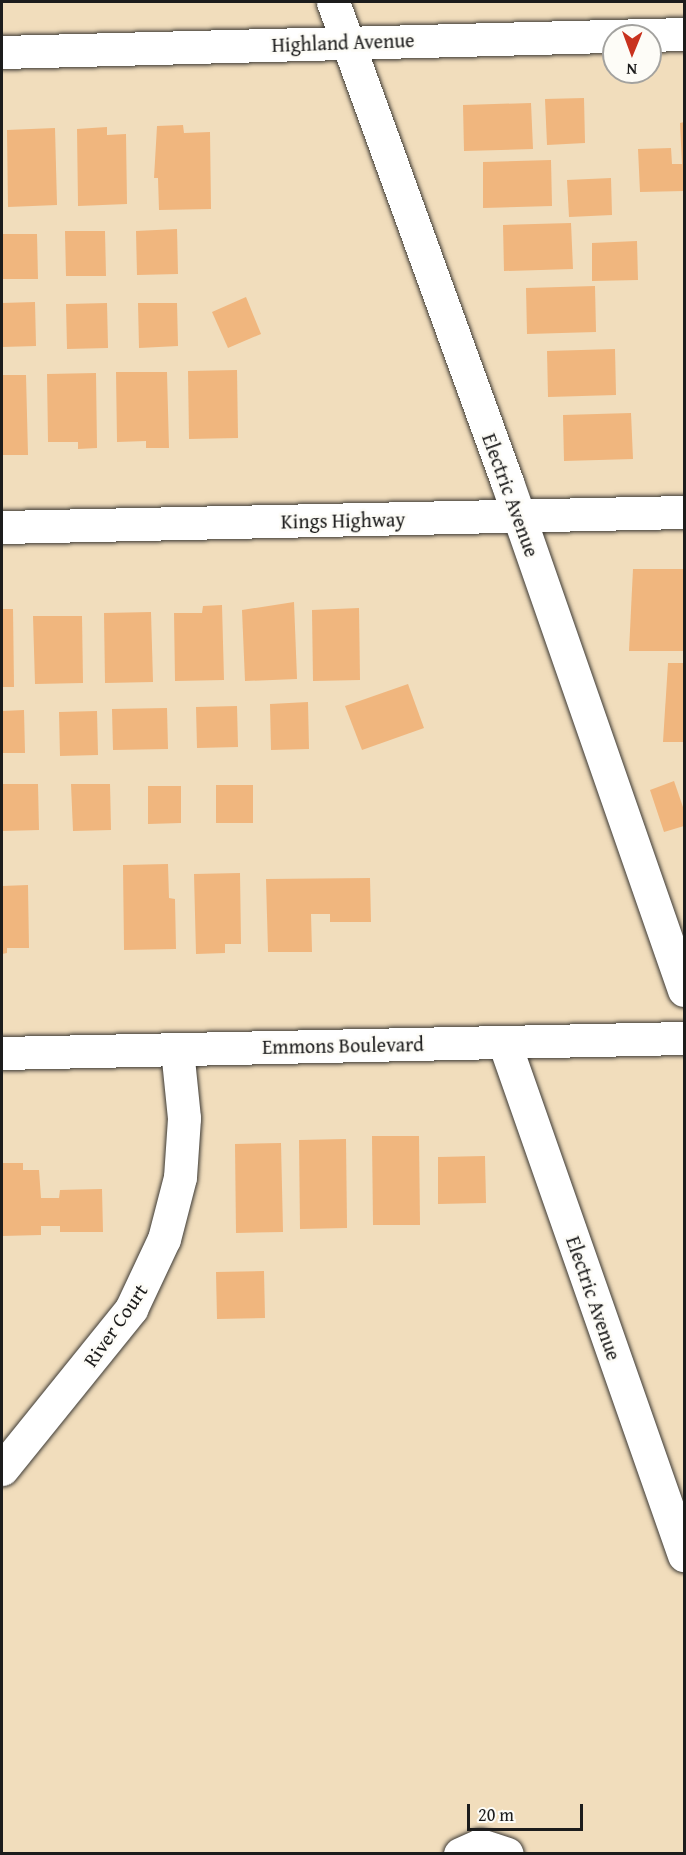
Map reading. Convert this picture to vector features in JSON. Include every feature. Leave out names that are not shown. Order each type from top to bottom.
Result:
[{"type":"street","name":"Electric Avenue","points":[[333,2],[519,516],[684,990]]},
{"type":"street","name":"Highland Avenue","points":[[2,52],[347,41],[684,34]]},
{"type":"street","name":"Kings Highway","points":[[2,527],[684,512]]},
{"type":"street","name":"Emmons Boulevard","points":[[2,1053],[684,1038]]},
{"type":"street","name":"Electric Avenue","points":[[504,1042],[684,1555]]},
{"type":"street","name":"River Court","points":[[2,1469],[131,1309],[164,1239],[180,1177],[184,1113],[177,1049]]},
{"type":"street","points":[[460,1854],[480,1845],[507,1854]]},
{"type":"building","points":[[584,98],[585,143],[547,145],[545,99]]},
{"type":"building","points":[[531,103],[533,149],[464,151],[463,105]]},
{"type":"building","points":[[684,122],[684,191],[640,192],[638,149],[671,148],[672,164],[682,164],[680,123]]},
{"type":"building","points":[[183,125],[184,133],[210,132],[211,209],[159,210],[158,178],[154,178],[157,126]]},
{"type":"building","points":[[107,127],[107,135],[126,134],[127,204],[78,206],[77,129]]},
{"type":"building","points":[[55,128],[57,205],[8,207],[7,130]]},
{"type":"building","points":[[551,160],[552,206],[483,208],[483,162]]},
{"type":"building","points":[[611,178],[612,215],[569,217],[567,180]]},
{"type":"building","points":[[571,223],[573,269],[504,271],[503,225]]},
{"type":"building","points":[[177,229],[178,274],[137,275],[136,231]]},
{"type":"building","points":[[65,231],[105,231],[106,276],[66,276]]},
{"type":"building","points":[[2,234],[37,234],[38,279],[2,279]]},
{"type":"building","points":[[637,241],[638,280],[592,281],[592,243]]},
{"type":"building","points":[[595,286],[596,332],[527,334],[526,288]]},
{"type":"building","points":[[246,297],[261,334],[228,348],[212,312]]},
{"type":"building","points":[[35,302],[36,346],[2,347],[2,303]]},
{"type":"building","points":[[107,303],[108,348],[67,349],[66,304]]},
{"type":"building","points":[[138,303],[177,303],[178,346],[139,348]]},
{"type":"building","points":[[615,349],[616,395],[548,397],[547,351]]},
{"type":"building","points":[[237,370],[238,438],[189,439],[188,371]]},
{"type":"building","points":[[116,372],[167,372],[169,448],[146,448],[146,441],[117,442]]},
{"type":"building","points":[[96,373],[97,448],[78,449],[78,442],[48,442],[47,374]]},
{"type":"building","points":[[2,375],[26,375],[28,455],[2,455]]},
{"type":"building","points":[[631,413],[633,459],[564,461],[563,415]]},
{"type":"building","points":[[633,569],[684,569],[684,651],[629,651]]},
{"type":"building","points":[[294,602],[297,679],[245,681],[242,610]]},
{"type":"building","points":[[222,605],[224,680],[175,681],[174,613],[202,613],[203,606]]},
{"type":"building","points":[[359,608],[360,680],[313,681],[312,610]]},
{"type":"building","points":[[2,609],[13,609],[14,687],[2,687]]},
{"type":"building","points":[[151,612],[153,682],[105,683],[104,613]]},
{"type":"building","points":[[33,616],[82,616],[83,683],[35,684]]},
{"type":"building","points":[[668,663],[684,663],[684,742],[663,742]]},
{"type":"building","points":[[408,684],[424,728],[362,750],[345,706]]},
{"type":"building","points":[[308,702],[309,749],[271,750],[270,704]]},
{"type":"building","points":[[237,706],[238,747],[197,748],[196,707]]},
{"type":"building","points":[[167,708],[168,749],[113,750],[112,709]]},
{"type":"building","points":[[24,710],[25,753],[2,753],[2,711]]},
{"type":"building","points":[[97,711],[98,755],[60,756],[59,712]]},
{"type":"building","points":[[674,781],[684,810],[684,826],[664,832],[650,790]]},
{"type":"building","points":[[2,784],[38,784],[39,830],[2,831]]},
{"type":"building","points":[[71,784],[110,784],[111,830],[73,831]]},
{"type":"building","points":[[216,785],[253,785],[253,823],[216,823]]},
{"type":"building","points":[[148,786],[181,786],[181,823],[148,824]]},
{"type":"building","points":[[168,864],[169,898],[175,899],[176,949],[124,950],[123,865]]},
{"type":"building","points":[[240,873],[241,944],[225,944],[225,953],[196,954],[194,874]]},
{"type":"building","points":[[370,878],[371,922],[330,922],[330,914],[311,914],[312,952],[268,952],[266,879]]},
{"type":"building","points":[[28,885],[29,948],[7,948],[7,953],[2,954],[2,886]]},
{"type":"building","points":[[372,1136],[419,1136],[420,1225],[373,1225]]},
{"type":"building","points":[[346,1139],[347,1228],[300,1229],[299,1140]]},
{"type":"building","points":[[281,1143],[283,1232],[236,1233],[235,1144]]},
{"type":"building","points":[[485,1156],[486,1203],[438,1204],[438,1157]]},
{"type":"building","points":[[2,1163],[23,1163],[23,1170],[39,1170],[41,1198],[59,1198],[60,1190],[102,1189],[103,1232],[60,1232],[60,1226],[41,1226],[41,1235],[2,1236]]},
{"type":"building","points":[[264,1271],[265,1318],[217,1319],[216,1272]]}]
